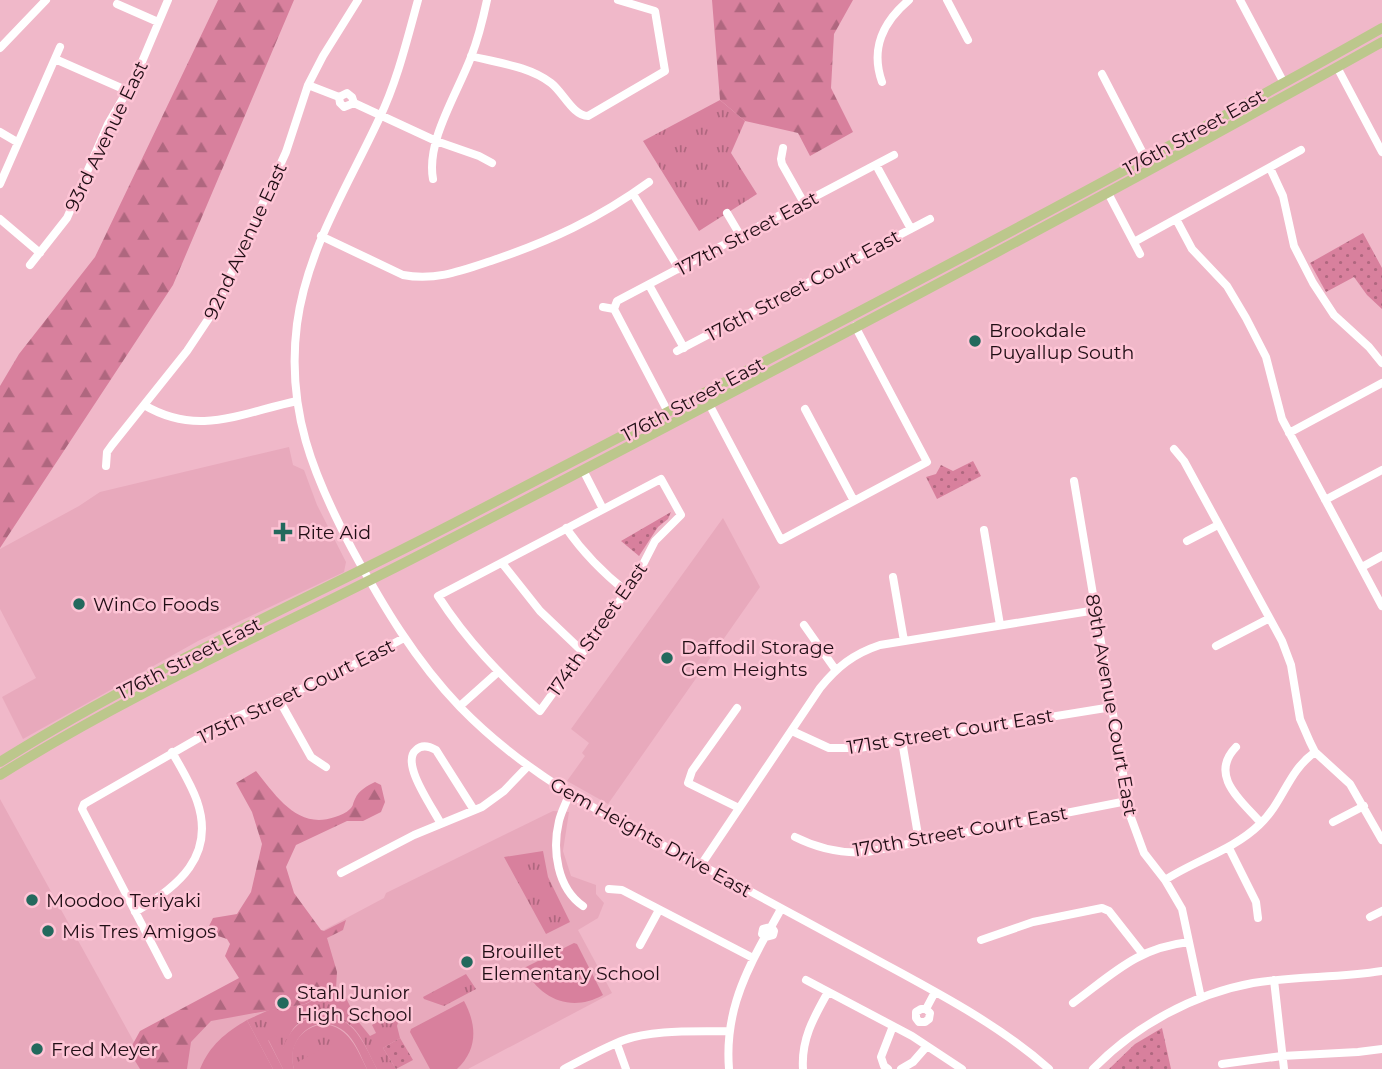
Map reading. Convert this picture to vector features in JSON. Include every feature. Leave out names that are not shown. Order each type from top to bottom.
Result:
[{"type":"main road","name":"176th Street East","points":[[0,762],[192,654],[364,570],[1147,161],[1382,28]]},
{"type":"main road","points":[[1337,67],[1345,56],[1382,36]]},
{"type":"main road","name":"176th Street East","points":[[0,775],[180,673],[370,582],[1108,192],[1382,42]]},
{"type":"main road","points":[[1108,192],[1110,185],[1116,180],[1147,161]]},
{"type":"main road","points":[[856,326],[877,309],[929,281],[930,274]]},
{"type":"main road","points":[[709,404],[710,397],[773,363],[801,342]]},
{"type":"main road","points":[[610,456],[626,442],[667,419],[668,412]]},
{"type":"street","points":[[0,48],[46,0]]},
{"type":"street","name":"93rd Avenue East","points":[[30,265],[67,218],[108,124],[136,76],[169,0]]},
{"type":"street","name":"92nd Avenue East","points":[[106,466],[107,452],[197,339],[215,309],[286,152],[308,85],[358,0]]},
{"type":"street","name":"Gem Heights Drive East","points":[[418,0],[381,117],[321,236],[306,280],[297,327],[297,401],[309,456],[319,482],[370,582],[404,638],[460,706],[528,766],[569,795],[935,992],[1021,1047],[1049,1069]]},
{"type":"street","points":[[433,179],[431,161],[436,141],[471,56],[487,0]]},
{"type":"street","points":[[471,56],[538,75],[561,91],[579,114],[593,114],[665,71],[655,11],[618,0]]},
{"type":"street","points":[[882,82],[876,57],[879,42],[892,17],[909,0]]},
{"type":"street","points":[[947,0],[968,40]]},
{"type":"street","points":[[1240,0],[1284,83]]},
{"type":"street","points":[[117,4],[158,22]]},
{"type":"street","points":[[0,184],[60,47]]},
{"type":"street","points":[[55,59],[128,91]]},
{"type":"street","points":[[1337,67],[1382,152]]},
{"type":"street","points":[[1102,74],[1147,161]]},
{"type":"street","points":[[308,85],[339,97],[347,93],[354,103],[381,117],[492,163]]},
{"type":"street","points":[[0,132],[17,142]]},
{"type":"street","points":[[783,148],[782,164],[804,203]]},
{"type":"street","points":[[1134,242],[1301,150]]},
{"type":"street","name":"177th Street East","points":[[614,309],[617,301],[894,155]]},
{"type":"street","points":[[876,165],[911,229]]},
{"type":"street","points":[[1270,168],[1283,196],[1294,246],[1313,283],[1336,317],[1369,347],[1382,363]]},
{"type":"street","points":[[321,236],[392,271],[417,278],[442,277],[555,238],[633,194],[649,182]]},
{"type":"street","points":[[1108,192],[1140,254]]},
{"type":"street","points":[[633,194],[679,269]]},
{"type":"street","points":[[727,214],[740,235]]},
{"type":"street","points":[[0,219],[40,253]]},
{"type":"street","name":"176th Street Court East","points":[[649,285],[680,350],[930,219]]},
{"type":"street","points":[[1176,219],[1192,249],[1227,286],[1246,318],[1266,356],[1279,410],[1289,433],[1382,606]]},
{"type":"street","points":[[603,307],[614,309],[668,412]]},
{"type":"street","points":[[709,404],[781,540],[927,462],[856,326]]},
{"type":"street","points":[[1289,433],[1382,383]]},
{"type":"street","points":[[145,405],[170,418],[193,423],[214,421],[297,401]]},
{"type":"street","points":[[805,409],[853,501]]},
{"type":"street","points":[[1174,449],[1184,461],[1282,641],[1291,665],[1300,719],[1315,752],[1350,784],[1382,839]]},
{"type":"street","points":[[460,706],[498,672],[463,633],[438,596],[603,509],[583,470]]},
{"type":"street","points":[[1325,500],[1382,470]]},
{"type":"street","name":"174th Street East","points":[[498,672],[540,711],[636,578],[655,541],[681,515],[661,479],[603,509]]},
{"type":"street","name":"89th Avenue Court East","points":[[1074,481],[1127,801],[1139,845],[1182,909],[1201,998]]},
{"type":"street","points":[[1187,541],[1218,525]]},
{"type":"street","points":[[566,528],[599,569],[626,592]]},
{"type":"street","points":[[984,530],[1000,625]]},
{"type":"street","points":[[1362,567],[1382,556]]},
{"type":"street","points":[[502,563],[540,611],[583,653]]},
{"type":"street","points":[[893,578],[904,641]]},
{"type":"street","points":[[701,865],[835,669],[866,650],[904,641],[1096,610]]},
{"type":"street","points":[[1216,646],[1268,619]]},
{"type":"street","points":[[804,625],[835,669]]},
{"type":"street","name":"175th Street Court East","points":[[135,912],[82,809],[89,800],[232,719],[349,668],[404,638]]},
{"type":"street","points":[[278,698],[305,750],[326,767]]},
{"type":"street","name":"171st Street Court East","points":[[792,731],[829,748],[859,748],[1112,707]]},
{"type":"street","points":[[737,708],[692,771],[688,783],[739,808]]},
{"type":"street","points":[[902,741],[919,841]]},
{"type":"street","points":[[441,824],[416,779],[410,762],[412,754],[419,747],[430,746],[436,750],[474,810]]},
{"type":"street","points":[[1236,747],[1226,759],[1226,779],[1261,823]]},
{"type":"street","points":[[168,975],[135,912],[162,897],[179,883],[196,856],[201,827],[198,804],[172,752]]},
{"type":"street","points":[[1165,880],[1192,864],[1229,848],[1261,823],[1276,805],[1298,765],[1315,752]]},
{"type":"street","points":[[341,873],[494,799],[528,766]]},
{"type":"street","points":[[569,795],[559,819],[557,858],[567,888],[573,899],[583,906]]},
{"type":"street","name":"170th Street Court East","points":[[795,837],[824,849],[856,853],[1127,801]]},
{"type":"street","points":[[1333,822],[1364,806]]},
{"type":"street","points":[[1229,848],[1256,902],[1258,918]]},
{"type":"street","points":[[609,889],[622,890],[753,958]]},
{"type":"street","points":[[981,940],[1033,922],[1102,908],[1110,911],[1142,953]]},
{"type":"street","points":[[729,1069],[729,1031],[735,999],[765,937],[763,929],[771,927],[781,909]]},
{"type":"street","points":[[640,945],[659,910]]},
{"type":"street","points":[[1370,917],[1382,911]]},
{"type":"street","points":[[1073,1003],[1142,953],[1189,942]]},
{"type":"street","points":[[1093,1069],[1115,1048],[1141,1030],[1201,998],[1232,988],[1274,981],[1345,977],[1382,971]]},
{"type":"street","points":[[806,979],[912,1036],[962,1069]]},
{"type":"street","points":[[1274,981],[1284,1069]]},
{"type":"street","points":[[803,1069],[803,1051],[808,1027],[828,992]]},
{"type":"street","points":[[912,1036],[919,1022],[916,1012],[926,1009],[935,992]]},
{"type":"street","points":[[888,1069],[881,1056],[893,1026]]},
{"type":"street","points":[[564,1069],[633,1038],[729,1031]]},
{"type":"street","points":[[617,1044],[626,1069]]},
{"type":"street","points":[[901,1069],[913,1062],[927,1046]]},
{"type":"street","points":[[1222,1064],[1282,1056],[1382,1049]]},
{"type":"shaded area","points":[[289,447],[293,465],[304,470],[317,505],[346,562],[344,572],[198,641],[23,739],[2,697],[36,678],[0,609],[0,549],[100,492]]},
{"type":"shaded area","name":"Daffodil Storage Gem Heights","points":[[723,518],[760,587],[608,804],[567,781],[585,756],[582,753],[589,743],[571,729]]},
{"type":"shaded area","points":[[0,799],[134,1042],[322,931],[384,898],[386,893],[553,811],[569,812],[563,851],[571,876],[596,885],[596,894],[604,903],[598,918],[578,930],[612,993],[468,1069],[0,1069]]},
{"type":"green space","points":[[218,0],[294,0],[173,285],[0,548],[0,386],[19,354],[95,257]]},
{"type":"green space","points":[[712,0],[853,0],[834,34],[831,88],[853,132],[810,156],[798,133],[745,121],[720,100]]},
{"type":"green space","points":[[720,100],[745,121],[731,153],[757,194],[699,231],[643,141]]},
{"type":"green space","points":[[1363,233],[1382,268],[1382,309],[1354,277],[1326,292],[1310,263]]},
{"type":"green space","points":[[973,461],[981,476],[937,499],[926,477],[936,474],[941,465],[953,471]]},
{"type":"green space","points":[[671,512],[639,556],[621,541]]},
{"type":"green space","points":[[256,771],[290,809],[310,819],[322,820],[343,814],[351,808],[364,789],[375,782],[381,785],[385,802],[381,812],[363,821],[347,821],[296,845],[286,867],[294,893],[321,930],[346,920],[343,930],[327,938],[337,972],[336,988],[305,1004],[211,1021],[191,1042],[187,1069],[140,1069],[129,1051],[140,1031],[239,978],[225,956],[230,944],[227,939],[206,932],[213,918],[237,914],[251,892],[262,844],[252,812],[236,783]]},
{"type":"green space","points":[[543,851],[548,877],[570,922],[546,934],[504,857]]},
{"type":"green space","points":[[574,943],[577,944],[603,995],[579,1003],[568,1003],[539,988],[524,968]]},
{"type":"green space","points":[[466,974],[476,989],[444,1006],[424,999],[423,997]]},
{"type":"green space","points":[[336,988],[342,990],[357,1020],[370,1036],[376,1033],[372,1025],[402,1008],[397,1026],[400,1038],[383,1048],[396,1069],[377,1069],[356,1031],[342,1020],[324,1015],[307,1018],[299,1023],[283,1049],[268,1040],[283,1069],[273,1069],[247,1020],[269,1010],[306,1004]]},
{"type":"green space","points":[[464,1001],[473,1028],[469,1053],[457,1069],[430,1069],[410,1032],[411,1029]]},
{"type":"green space","points":[[321,1015],[332,1016],[350,1025],[377,1069],[367,1069],[348,1034],[333,1025],[323,1024],[305,1031],[298,1038],[292,1058],[294,1069],[283,1069],[268,1039],[276,1035],[283,1048],[297,1026],[307,1019]]},
{"type":"green space","points":[[247,1020],[273,1069],[200,1069],[219,1040]]},
{"type":"green space","points":[[324,1024],[346,1034],[367,1069],[294,1069],[292,1053],[298,1039],[309,1029]]},
{"type":"green space","points":[[1162,1028],[1171,1069],[1109,1069],[1135,1044]]},
{"type":"green space","points":[[346,1036],[363,1069],[299,1069],[296,1063]]},
{"type":"green space","points":[[400,1038],[413,1060],[396,1069],[383,1048]]},
{"type":"place","name":"Brookdale Puyallup South","points":[[975,341]]},
{"type":"place","name":"Rite Aid","points":[[283,532]]},
{"type":"place","name":"WinCo Foods","points":[[79,604]]},
{"type":"place","name":"Daffodil Storage Gem Heights","points":[[667,658]]},
{"type":"place","name":"Moodoo Teriyaki","points":[[32,900]]},
{"type":"place","name":"Mis Tres Amigos","points":[[48,931]]},
{"type":"place","name":"Brouillet Elementary School","points":[[467,962]]},
{"type":"place","name":"Stahl Junior High School","points":[[283,1003]]},
{"type":"place","name":"Fred Meyer","points":[[37,1049]]}]
